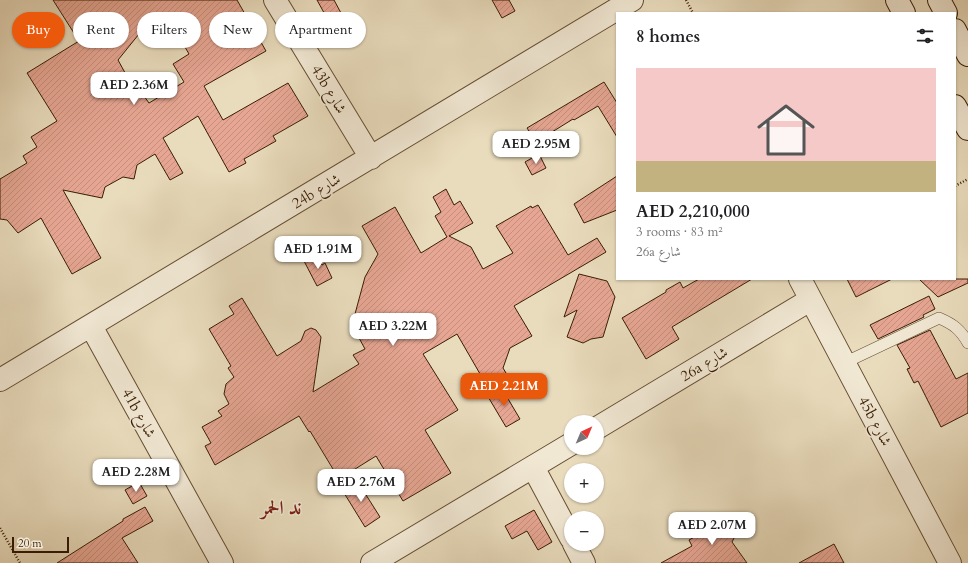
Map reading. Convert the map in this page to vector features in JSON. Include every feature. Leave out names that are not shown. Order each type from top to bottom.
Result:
[{"type":"street","name":"43b شارع","points":[[275,0],[371,158]]},
{"type":"street","name":"24b شارع","points":[[0,380],[632,0]]},
{"type":"street","points":[[897,0],[903,12]]},
{"type":"street","points":[[939,0],[945,12]]},
{"type":"street","points":[[956,32],[968,55]]},
{"type":"street","points":[[956,108],[968,130]]},
{"type":"street","name":"45b شارع","points":[[800,280],[950,563]]},
{"type":"street","name":"26a شارع","points":[[604,424],[810,300]]},
{"type":"street","name":"41b شارع","points":[[91,326],[222,563]]},
{"type":"street","points":[[372,563],[564,448]]},
{"type":"street","points":[[533,467],[564,525]]},
{"type":"street","points":[[578,551],[584,563]]},
{"type":"lane","points":[[844,363],[939,318],[954,325],[968,343]]},
{"type":"path","points":[[686,0],[692,12]]},
{"type":"path","points":[[956,185],[968,179]]},
{"type":"path","points":[[0,528],[20,563]]},
{"type":"building","points":[[53,0],[237,0],[244,12],[209,12],[209,48],[264,48],[266,51],[204,86],[223,120],[288,83],[308,116],[273,136],[276,141],[244,159],[246,163],[229,172],[198,116],[163,138],[183,173],[170,180],[155,154],[137,165],[134,179],[123,177],[105,187],[102,198],[63,190],[101,258],[72,274],[41,218],[18,233],[7,220],[0,219],[0,179],[27,163],[23,156],[37,147],[31,137],[57,121],[27,73],[73,45],[73,48],[128,48],[118,60],[135,91],[139,89],[149,103],[184,82],[173,64],[189,54],[186,48],[201,48],[201,12],[137,12],[137,36],[129,46],[129,12],[73,12],[73,32],[65,19],[65,12],[61,12]]},
{"type":"building","points":[[317,0],[334,0],[340,12],[324,12]]},
{"type":"building","points":[[492,0],[509,0],[515,11],[502,18]]},
{"type":"building","points":[[604,82],[616,101],[616,135],[598,106],[574,120],[573,119],[536,142],[527,128]]},
{"type":"building","points":[[539,154],[546,168],[532,175],[525,162]]},
{"type":"building","points":[[616,177],[616,210],[584,223],[574,204]]},
{"type":"building","points":[[446,189],[454,205],[460,201],[473,223],[449,236],[471,247],[483,269],[513,253],[496,226],[531,206],[532,208],[538,205],[568,255],[597,238],[606,252],[514,306],[532,336],[510,348],[503,368],[506,373],[487,386],[457,334],[423,354],[458,410],[425,430],[451,473],[403,501],[376,456],[339,479],[310,431],[309,432],[299,416],[215,465],[205,446],[211,443],[202,427],[222,416],[218,411],[229,404],[224,394],[226,384],[234,377],[228,368],[231,366],[209,329],[234,314],[229,306],[242,298],[277,356],[301,341],[305,331],[311,328],[316,330],[321,337],[313,392],[359,364],[353,355],[365,349],[352,325],[365,277],[378,254],[362,226],[395,207],[421,253],[447,237],[435,216],[441,212],[433,197]]},
{"type":"building","points":[[316,255],[322,265],[325,263],[332,278],[317,286],[304,261]]},
{"type":"building","points":[[579,274],[607,281],[615,297],[603,337],[591,339],[583,343],[567,337],[577,310],[564,317]]},
{"type":"building","points":[[968,279],[968,283],[938,297],[920,280]]},
{"type":"building","points":[[697,280],[750,280],[672,327],[679,339],[646,359],[622,318],[680,282],[683,288]]},
{"type":"building","points":[[848,280],[890,280],[856,297]]},
{"type":"building","points":[[929,296],[935,309],[923,315],[924,317],[878,339],[870,325]]},
{"type":"building","points":[[930,330],[956,379],[968,373],[968,413],[941,427],[918,381],[914,383],[907,369],[910,368],[897,345]]},
{"type":"building","points":[[501,387],[520,419],[506,427],[487,395]]},
{"type":"building","points":[[356,479],[380,517],[365,527],[341,488]]},
{"type":"building","points":[[139,482],[147,496],[133,504],[125,490]]},
{"type":"building","points":[[145,507],[153,521],[122,538],[138,563],[57,563],[123,521],[123,519]]},
{"type":"building","points":[[534,510],[552,542],[538,550],[527,531],[512,539],[505,526]]},
{"type":"building","points":[[717,517],[741,525],[732,542],[747,563],[661,563],[692,546],[689,540],[714,526]]},
{"type":"building","points":[[834,544],[844,563],[799,563]]},
{"type":"district","name":"ند الحمر","points":[[281,507]]}]
